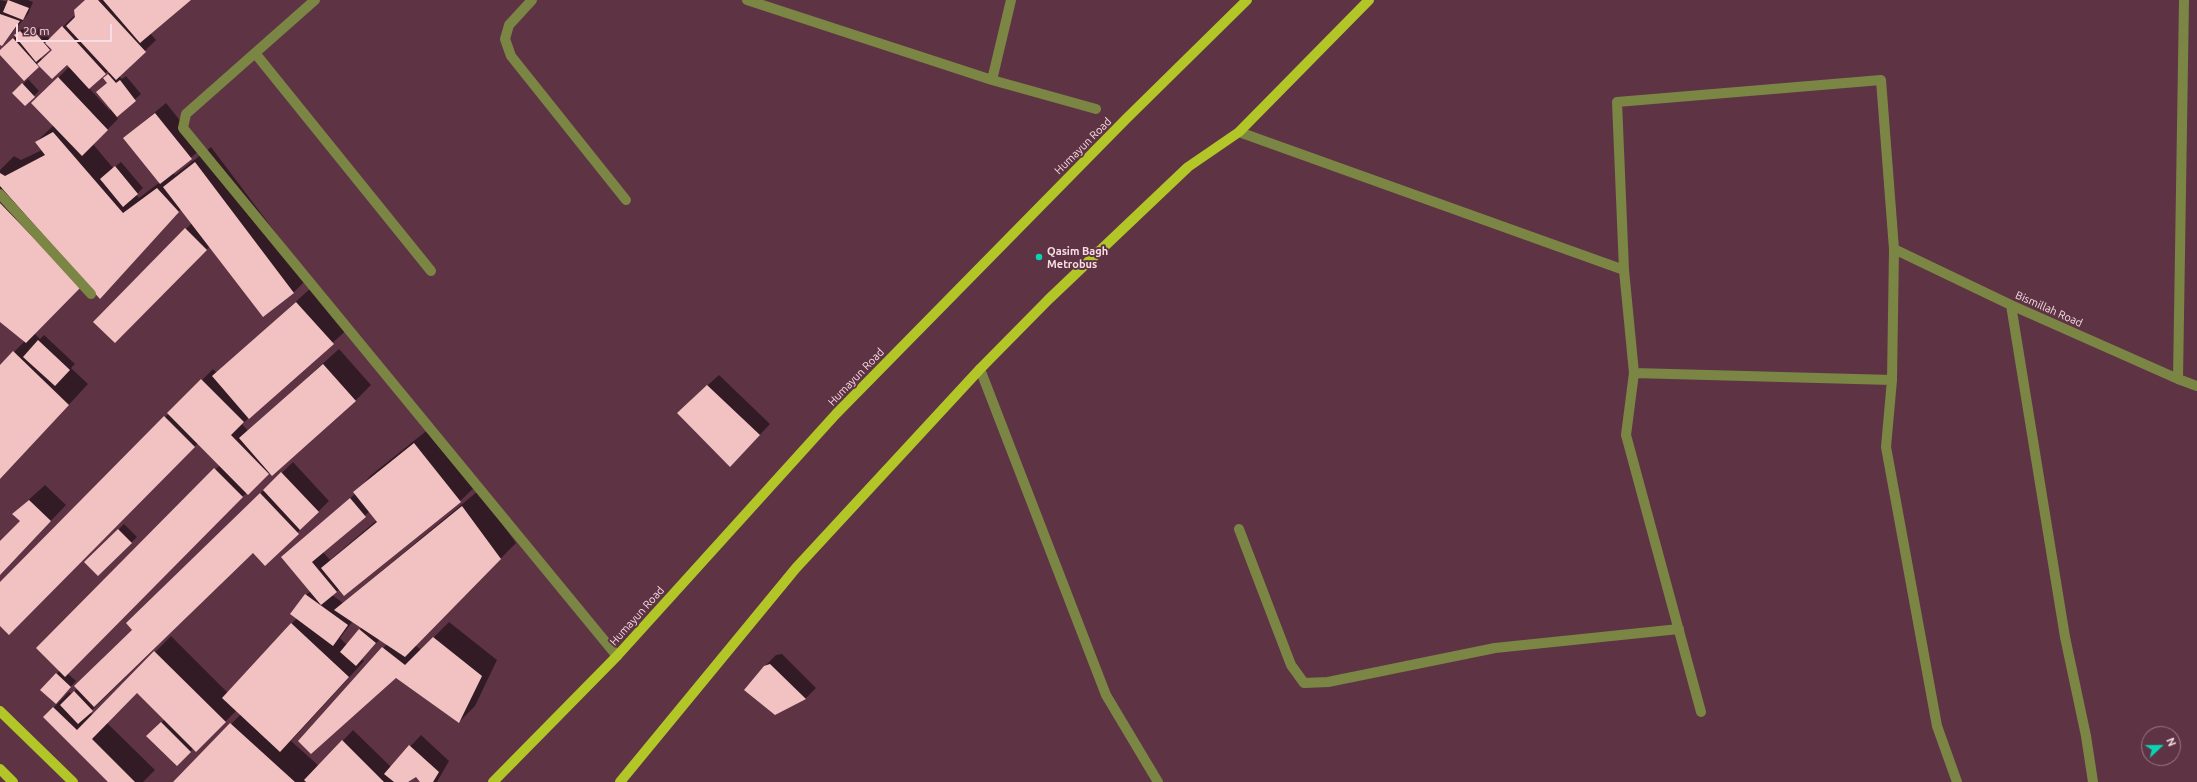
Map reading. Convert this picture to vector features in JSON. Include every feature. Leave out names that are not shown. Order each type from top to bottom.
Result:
[{"type":"main road","name":"Humayun Road","points":[[493,782],[617,656],[836,414],[1126,119],[1247,0]]},
{"type":"main road","points":[[620,782],[796,568],[980,369],[1049,299],[1188,167],[1239,132],[1369,0]]},
{"type":"main road","points":[[0,711],[73,782]]},
{"type":"main road","points":[[0,769],[13,782]]},
{"type":"street","points":[[315,0],[186,114],[183,128],[617,656]]},
{"type":"street","points":[[532,0],[509,25],[504,39],[511,56],[626,200]]},
{"type":"street","points":[[747,0],[992,80],[1096,109]]},
{"type":"street","points":[[992,80],[1011,0]]},
{"type":"street","points":[[2178,379],[2184,0]]},
{"type":"street","points":[[255,53],[431,271]]},
{"type":"street","points":[[1701,712],[1626,435],[1634,373],[1624,270],[1617,102],[1881,80],[1894,249],[1892,380],[1886,447],[1936,726],[1957,782]]},
{"type":"street","points":[[1239,132],[1624,270]]},
{"type":"street","points":[[0,194],[91,294]]},
{"type":"street","name":"Bismillah Road","points":[[1894,249],[2011,305],[2197,386]]},
{"type":"street","points":[[2011,305],[2065,637],[2086,736],[2093,782]]},
{"type":"street","points":[[980,369],[1106,695],[1158,782]]},
{"type":"street","points":[[1634,373],[1892,380]]},
{"type":"street","points":[[1239,528],[1291,665],[1304,684],[1328,682],[1495,648],[1679,630]]},
{"type":"building","points":[[8,0],[29,8],[23,20],[3,12]]},
{"type":"building","points":[[85,0],[98,0],[146,52],[116,80],[66,26],[75,17],[74,10]]},
{"type":"building","points":[[103,0],[191,0],[140,43]]},
{"type":"building","points":[[0,14],[20,21],[2,46],[0,45]]},
{"type":"building","points":[[62,26],[106,74],[89,89],[67,65],[52,79],[37,64],[52,50],[45,43]]},
{"type":"building","points":[[20,31],[23,34],[26,32],[29,35],[34,31],[50,50],[36,62],[14,35]]},
{"type":"building","points":[[13,38],[39,67],[24,81],[0,55],[0,50]]},
{"type":"building","points":[[108,74],[116,83],[120,80],[136,101],[117,117],[96,92],[107,83],[103,78]]},
{"type":"building","points":[[58,77],[108,130],[82,156],[31,103]]},
{"type":"building","points":[[22,83],[35,97],[25,106],[12,93]]},
{"type":"building","points":[[155,113],[192,159],[160,184],[123,138]]},
{"type":"building","points":[[53,132],[123,213],[157,188],[179,212],[100,299],[0,186],[0,173],[5,176],[45,155],[35,142]]},
{"type":"building","points":[[195,162],[294,293],[263,317],[163,187]]},
{"type":"building","points":[[115,166],[138,194],[123,207],[100,179]]},
{"type":"building","points":[[0,203],[81,287],[26,343],[0,322]]},
{"type":"building","points":[[185,228],[207,250],[115,343],[93,322]]},
{"type":"building","points":[[296,302],[334,344],[249,419],[212,376]]},
{"type":"building","points":[[38,340],[70,370],[55,386],[23,357]]},
{"type":"building","points":[[13,351],[69,405],[0,479],[0,365]]},
{"type":"building","points":[[323,364],[356,401],[272,476],[239,438]]},
{"type":"building","points":[[201,379],[244,422],[231,435],[269,474],[248,495],[167,413]]},
{"type":"building","points":[[707,385],[760,435],[730,467],[677,413]]},
{"type":"building","points":[[164,416],[195,447],[9,635],[0,626],[0,582]]},
{"type":"building","points":[[414,443],[461,502],[344,596],[321,568],[377,522],[353,492]]},
{"type":"building","points":[[214,468],[243,497],[65,677],[36,648]]},
{"type":"building","points":[[281,472],[319,512],[300,530],[263,490]]},
{"type":"building","points":[[260,493],[299,534],[265,566],[253,553],[94,707],[74,686],[132,630],[126,623]]},
{"type":"building","points":[[350,498],[366,517],[312,562],[337,592],[321,605],[281,557]]},
{"type":"building","points":[[29,500],[51,521],[0,575],[0,541],[20,521],[12,514]]},
{"type":"building","points":[[462,506],[501,559],[405,657],[334,610]]},
{"type":"building","points":[[118,529],[132,543],[98,576],[84,562]]},
{"type":"building","points":[[305,594],[348,625],[333,646],[290,614]]},
{"type":"building","points":[[291,623],[349,677],[280,752],[222,698]]},
{"type":"building","points":[[359,629],[376,643],[356,666],[340,652]]},
{"type":"building","points":[[433,637],[482,676],[459,723],[396,678],[311,754],[298,741],[382,647],[405,665]]},
{"type":"building","points":[[154,651],[226,722],[196,752],[137,693],[92,739],[135,782],[108,782],[43,717],[53,707],[77,730]]},
{"type":"building","points":[[770,664],[806,699],[775,715],[744,690],[764,666]]},
{"type":"building","points":[[56,673],[71,687],[56,704],[40,690]]},
{"type":"building","points":[[74,691],[93,711],[78,724],[60,705]]},
{"type":"building","points":[[161,722],[191,752],[177,766],[146,736]]},
{"type":"building","points":[[230,723],[295,782],[173,782]]},
{"type":"building","points":[[342,740],[384,782],[306,782],[304,780]]},
{"type":"building","points":[[409,745],[439,772],[433,782],[420,782],[416,777],[408,782],[394,782],[384,774]]},
{"type":"place","name":"Qasim Bagh Metrobus","points":[[1039,257]]}]
